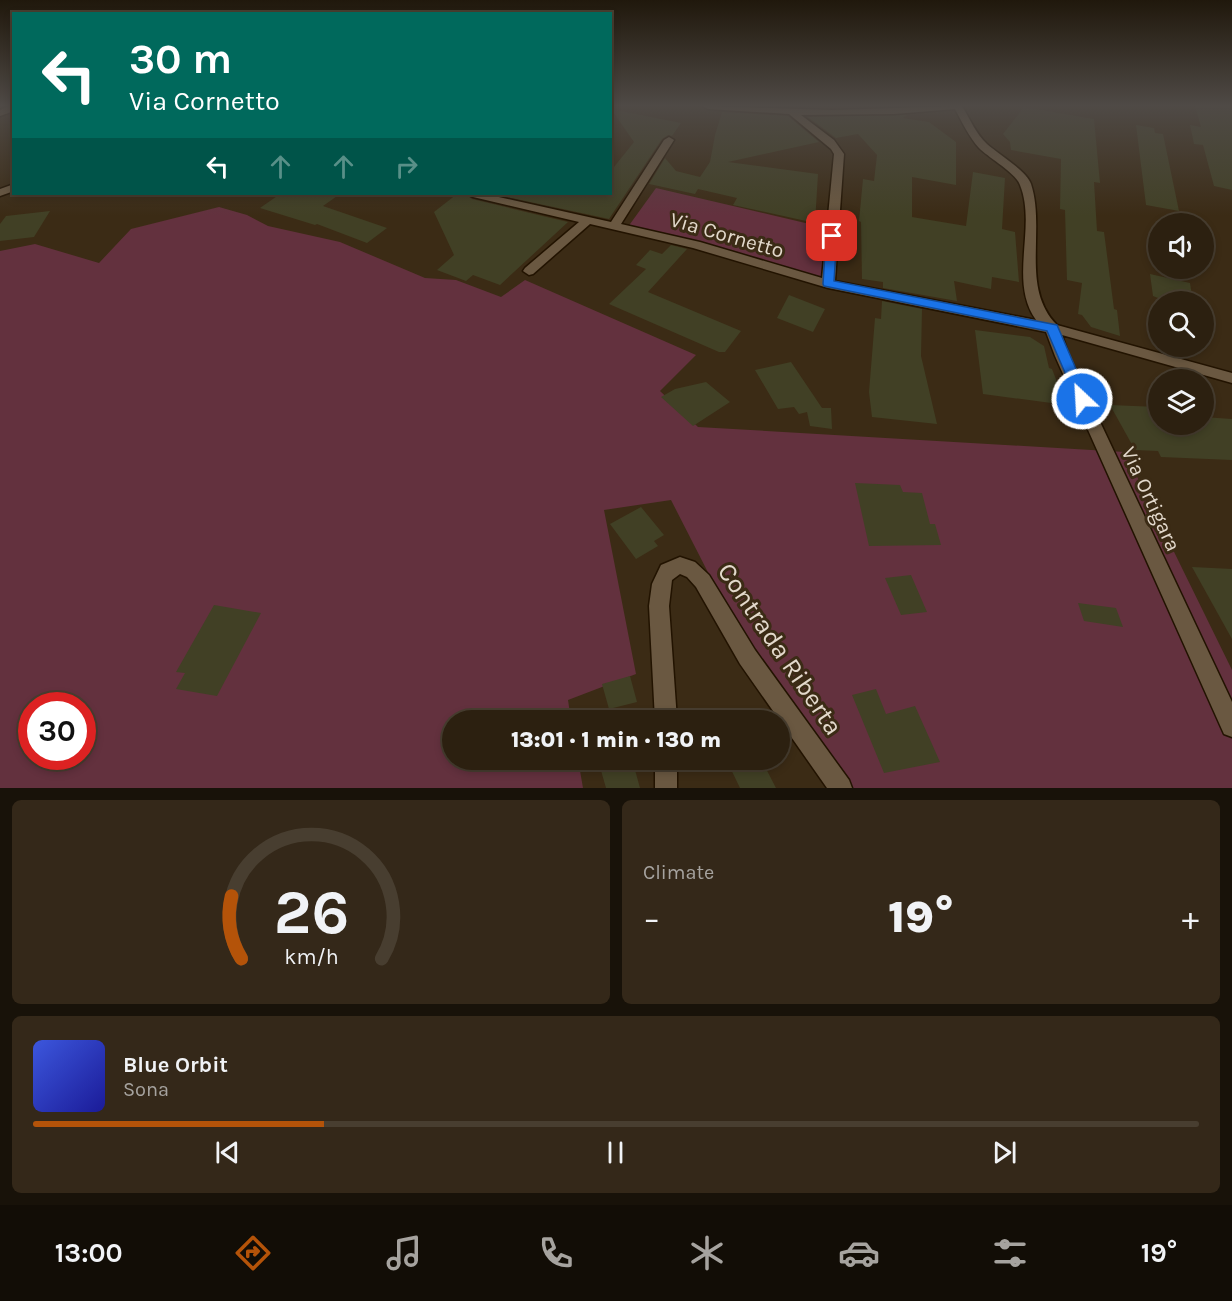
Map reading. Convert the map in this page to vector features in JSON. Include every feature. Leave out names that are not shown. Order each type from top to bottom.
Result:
[{"type":"street","points":[[614,226],[667,143]]},
{"type":"street","points":[[828,284],[839,154],[830,143]]},
{"type":"street","name":"Via Ortigara","points":[[980,143],[1025,181],[1030,201],[1031,294],[1040,316],[1052,328],[1062,356],[1232,726]]},
{"type":"street","name":"Via Cornetto","points":[[477,195],[696,245],[828,284],[1052,328],[1232,378]]},
{"type":"street","points":[[529,270],[588,220]]},
{"type":"street","name":"Contrada Riberta","points":[[666,710],[660,588],[666,572],[672,567],[681,565],[697,574],[739,646],[785,710]]},
{"type":"street","name":"Contrada Riberta","points":[[790,717],[841,788]]},
{"type":"street","points":[[666,770],[666,788]]},
{"type":"shaded area","points":[[656,188],[835,230],[835,284],[625,231]]},
{"type":"shaded area","points":[[219,207],[247,215],[268,226],[340,242],[425,278],[456,280],[501,297],[525,280],[696,355],[660,391],[698,427],[1125,452],[1232,670],[1232,788],[833,788],[790,714],[790,710],[787,710],[716,588],[671,500],[604,510],[636,674],[568,700],[570,710],[442,710],[442,770],[580,770],[583,788],[0,788],[0,251],[35,244],[99,263],[131,229]]},
{"type":"building","points":[[633,143],[660,143],[609,219],[498,195],[612,195],[612,170]]},
{"type":"building","points":[[714,143],[815,143],[728,162],[818,174],[815,223],[733,205],[737,198],[698,189],[695,194],[649,184],[665,158],[676,171],[700,177],[710,162]]},
{"type":"building","points":[[866,143],[956,143],[956,185],[912,177],[912,217],[966,226],[973,172],[1005,178],[1002,229],[1015,232],[1019,282],[992,277],[991,289],[954,281],[957,301],[883,288],[883,282],[862,279],[861,222],[859,221],[863,179],[874,181],[877,155]]},
{"type":"building","points":[[1010,143],[1096,143],[1100,183],[1094,182],[1097,231],[1104,232],[1114,309],[1117,310],[1120,336],[1091,327],[1082,315],[1078,314],[1082,283],[1067,280],[1065,210],[1060,209],[1061,159],[1011,150]]},
{"type":"building","points":[[1138,143],[1165,143],[1179,211],[1146,205]]},
{"type":"building","points":[[1232,143],[1232,190],[1214,186],[1203,145],[1194,144]]},
{"type":"building","points":[[279,195],[339,195],[323,206],[387,228],[367,243],[317,224],[260,208]]},
{"type":"building","points":[[456,195],[466,195],[472,199],[568,222],[500,285],[473,275],[466,281],[437,270],[454,255],[434,212]]},
{"type":"building","points":[[50,211],[34,237],[0,241],[0,224],[6,216]]},
{"type":"building","points":[[671,245],[687,249],[648,292],[741,331],[725,352],[719,352],[609,304],[646,269],[636,265],[650,250],[662,254]]},
{"type":"building","points":[[1151,279],[1172,279],[1190,283],[1191,291],[1152,291]]},
{"type":"building","points":[[789,295],[825,309],[813,332],[777,318]]},
{"type":"building","points":[[882,301],[922,309],[921,356],[937,424],[872,417],[869,392],[875,318],[881,319]]},
{"type":"building","points":[[975,330],[1030,337],[1044,346],[1049,368],[1052,369],[1066,405],[983,394]]},
{"type":"building","points":[[791,362],[822,408],[831,408],[832,429],[810,426],[807,412],[799,414],[794,407],[778,409],[755,370]]},
{"type":"building","points":[[706,382],[730,402],[693,426],[661,397],[675,389]]},
{"type":"building","points":[[1110,405],[1148,407],[1148,435],[1214,435],[1214,418],[1232,419],[1232,460],[1161,457],[1158,451],[1135,450]]},
{"type":"building","points":[[855,483],[900,485],[903,492],[922,493],[930,524],[935,524],[941,545],[869,546]]},
{"type":"building","points":[[641,507],[664,535],[654,541],[658,546],[636,559],[610,524]]},
{"type":"building","points":[[1192,567],[1232,569],[1232,639]]},
{"type":"building","points":[[911,575],[927,612],[901,615],[885,578]]},
{"type":"building","points":[[1078,603],[1116,608],[1123,627],[1084,621]]},
{"type":"building","points":[[214,605],[261,613],[217,696],[176,689],[185,673],[176,672]]},
{"type":"building","points":[[630,676],[637,702],[609,709],[602,684]]},
{"type":"building","points":[[876,689],[886,714],[915,706],[940,762],[884,773],[852,695]]},
{"type":"building","points":[[601,770],[635,770],[640,788],[606,788]]},
{"type":"building","points":[[731,770],[767,770],[776,788],[740,788]]},
{"type":"route","points":[[832,236],[828,284],[1052,328],[1082,399]]}]
